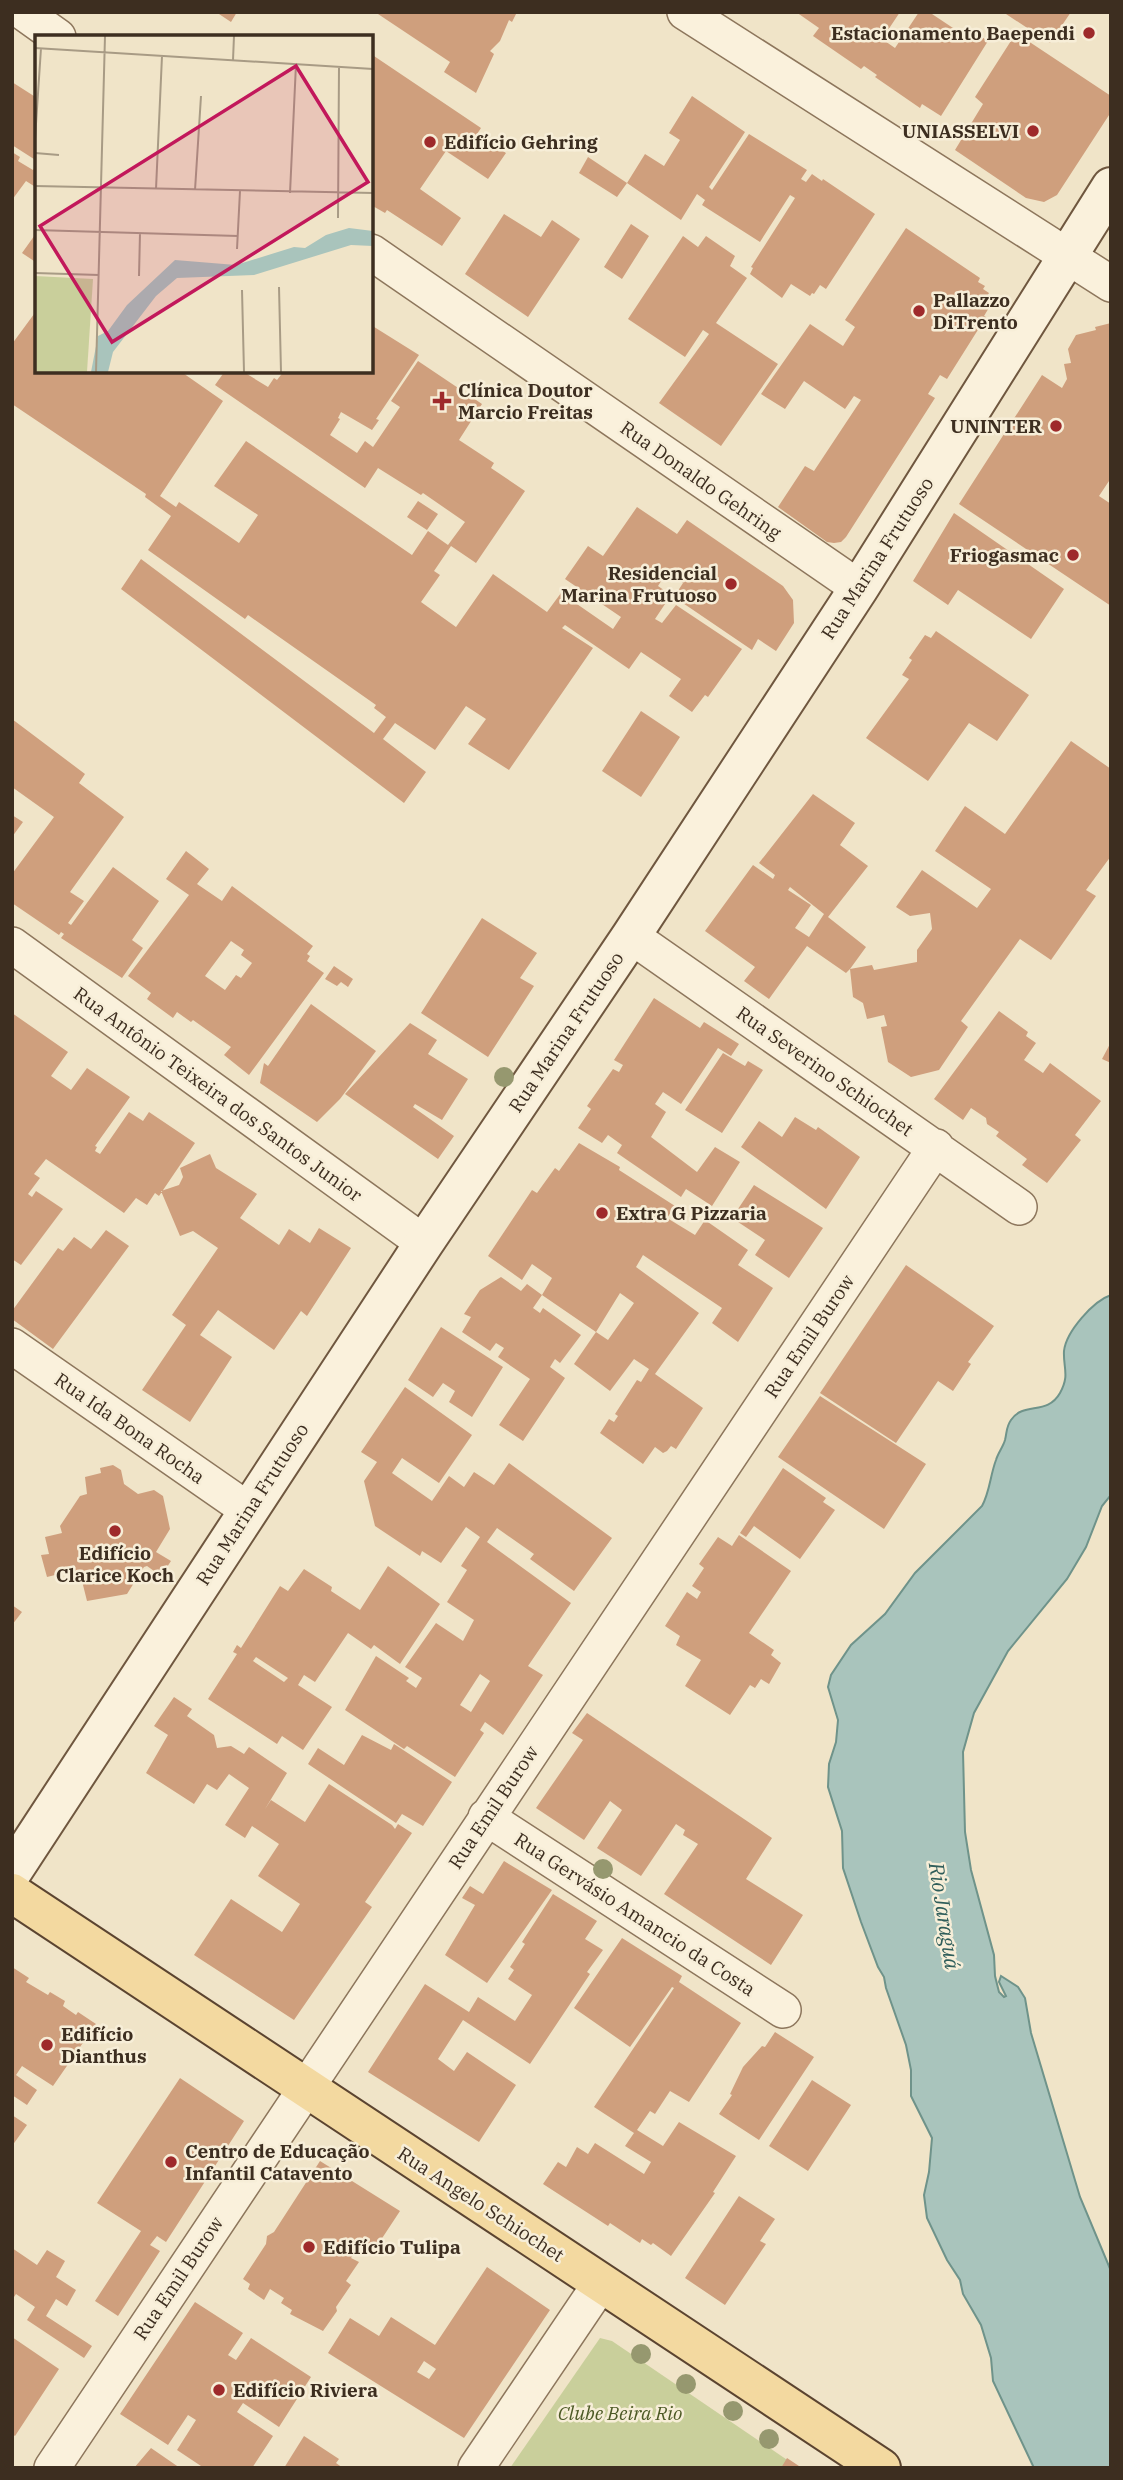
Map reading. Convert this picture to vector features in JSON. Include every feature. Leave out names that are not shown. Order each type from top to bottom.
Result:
[{"type":"main road","name":"Rua Angelo Schiochet","points":[[12,1893],[881,2468]]},
{"type":"street","points":[[23,12],[55,35]]},
{"type":"street","points":[[685,12],[1111,284]]},
{"type":"street","name":"Rua Marina Frutuoso","points":[[12,1872],[424,1242],[631,936],[859,588],[1111,187]]},
{"type":"street","name":"Rua Donaldo Gehring","points":[[373,253],[859,588]]},
{"type":"street","name":"Rua Severino Schiochet","points":[[631,936],[1019,1207]]},
{"type":"street","name":"Rua Antônio Teixeira dos Santos Junior","points":[[12,946],[424,1242]]},
{"type":"street","name":"Rua Emil Burow","points":[[52,2468],[936,1147]]},
{"type":"street","name":"Rua Ida Bona Rocha","points":[[12,1346],[248,1510]]},
{"type":"street","name":"Rua Gervásio Amancio da Costa","points":[[486,1817],[783,2010]]},
{"type":"street","points":[[476,2468],[601,2283]]},
{"type":"green space","name":"Clube Beira Rio","points":[[600,2338],[612,2341],[799,2468],[510,2468]]},
{"type":"water","name":"Rio Jaraguá","points":[[1111,1295],[1111,1495],[1102,1506],[1086,1547],[1067,1579],[1008,1651],[974,1713],[963,1752],[965,1832],[971,1870],[994,1955],[999,1992],[1006,1996],[999,1982],[1001,1976],[1018,1987],[1025,1998],[1031,2033],[1080,2197],[1111,2271],[1111,2468],[1034,2468],[993,2381],[991,2358],[981,2325],[963,2294],[960,2280],[927,2218],[924,2195],[932,2138],[911,2096],[911,2070],[906,2045],[843,1868],[842,1831],[828,1787],[829,1764],[836,1742],[838,1720],[828,1687],[831,1675],[851,1645],[885,1614],[915,1573],[982,1506],[1009,1423],[1022,1411],[1042,1407],[1055,1400],[1065,1381],[1064,1351],[1070,1335],[1089,1310]]},
{"type":"building","points":[[216,12],[237,12],[231,22]]},
{"type":"building","points":[[375,12],[517,12],[512,22],[509,20],[500,41],[490,51],[494,54],[476,93],[444,72],[450,62]]},
{"type":"building","points":[[796,12],[900,12],[882,39],[895,48],[919,12],[929,12],[962,34],[966,27],[988,41],[941,116],[922,104],[920,108],[875,77],[877,75],[864,66],[861,69],[813,36],[819,28]]},
{"type":"building","points":[[1003,12],[1071,12],[1050,43]]},
{"type":"building","name":"UNIASSELVI","points":[[1016,33],[1111,96],[1111,112],[1057,195],[1044,202],[1026,198],[955,150],[983,104],[975,97]]},
{"type":"building","name":"Edifício Gehring","points":[[373,55],[481,128],[477,134],[506,153],[488,179],[446,151],[420,189],[461,218],[442,246],[387,210],[385,213],[373,206]]},
{"type":"building","points":[[12,82],[35,97],[35,160],[12,145]]},
{"type":"building","points":[[692,96],[745,132],[709,187],[712,190],[749,134],[807,170],[801,179],[806,182],[812,174],[822,181],[823,179],[875,214],[826,289],[820,285],[810,296],[791,284],[782,298],[750,274],[753,268],[751,267],[795,198],[790,195],[760,242],[702,205],[705,200],[697,194],[681,220],[627,183],[645,154],[664,166],[680,140],[669,133]]},
{"type":"building","points":[[12,152],[20,157],[18,161],[33,170],[35,167],[35,187],[26,181],[12,200]]},
{"type":"building","points":[[588,157],[627,183],[617,197],[579,173]]},
{"type":"building","points":[[504,214],[541,237],[552,220],[580,239],[528,317],[465,274]]},
{"type":"building","points":[[631,224],[649,236],[622,279],[604,267]]},
{"type":"building","points":[[906,228],[980,278],[978,282],[985,286],[983,289],[989,293],[986,298],[990,300],[987,305],[990,306],[984,316],[986,317],[947,379],[940,375],[928,394],[935,398],[846,537],[841,542],[827,542],[778,507],[805,466],[814,471],[861,400],[854,396],[845,409],[804,381],[785,409],[761,394],[810,324],[843,346],[855,327],[845,320]]},
{"type":"building","points":[[35,235],[35,262],[22,253]]},
{"type":"building","points":[[683,236],[698,247],[706,236],[735,256],[730,266],[747,278],[716,323],[778,364],[721,446],[659,403],[709,334],[703,330],[685,357],[628,319]]},
{"type":"building","points":[[35,313],[35,373],[183,373],[223,401],[160,496],[176,507],[179,502],[239,543],[258,515],[214,486],[246,441],[412,555],[428,531],[448,545],[465,522],[423,493],[421,495],[378,468],[365,488],[215,385],[224,373],[245,373],[268,387],[274,378],[277,380],[282,373],[373,373],[373,326],[419,355],[376,419],[379,420],[372,430],[341,412],[338,418],[340,419],[330,435],[357,453],[365,441],[373,447],[400,407],[391,401],[418,361],[482,404],[459,440],[494,463],[491,468],[525,491],[476,563],[451,546],[434,571],[440,575],[421,602],[456,627],[493,574],[547,612],[561,593],[613,629],[621,617],[565,579],[588,546],[603,556],[637,507],[677,534],[687,520],[783,586],[793,600],[794,623],[776,651],[758,639],[752,650],[674,597],[683,583],[667,572],[658,586],[671,595],[655,619],[662,623],[676,605],[742,649],[708,697],[705,695],[692,712],[669,696],[681,679],[641,652],[629,669],[565,625],[562,628],[593,648],[509,770],[468,744],[486,719],[466,706],[435,750],[395,723],[383,739],[426,772],[404,803],[121,589],[141,559],[374,733],[386,717],[374,708],[376,705],[248,615],[245,619],[148,550],[171,516],[145,497],[146,494],[12,404],[12,344]]},
{"type":"building","points":[[1111,323],[1111,478],[1099,496],[1111,504],[1111,606],[959,504],[1042,375],[1062,388],[1067,379],[1064,364],[1071,363],[1068,349],[1076,335]]},
{"type":"building","points":[[418,501],[438,514],[427,530],[407,517]]},
{"type":"building","points":[[954,513],[1064,589],[1031,639],[958,590],[948,605],[913,581]]},
{"type":"building","points":[[936,631],[1029,695],[997,741],[969,723],[928,781],[866,738],[909,679],[902,675],[912,660],[909,658],[925,635],[931,638]]},
{"type":"building","points":[[641,711],[680,737],[641,797],[602,771]]},
{"type":"building","points":[[12,719],[85,774],[79,783],[124,817],[70,892],[84,901],[68,923],[71,925],[113,867],[159,901],[132,940],[143,948],[122,978],[61,938],[64,934],[61,932],[59,935],[12,903],[12,874],[54,817],[12,787]]},
{"type":"building","points":[[1071,741],[1111,769],[1111,856],[1086,890],[1096,896],[1051,960],[1020,939],[961,1021],[968,1027],[939,1070],[911,1077],[888,1062],[881,1027],[887,1026],[884,1015],[867,1019],[863,1003],[853,997],[850,969],[872,965],[874,970],[917,962],[917,950],[932,929],[930,913],[910,916],[896,907],[922,870],[977,908],[991,889],[935,851],[965,806],[1005,834]]},
{"type":"building","points":[[813,794],[855,823],[840,845],[868,866],[828,917],[866,947],[846,973],[807,946],[769,999],[744,981],[755,967],[705,931],[753,865],[773,879],[775,875],[759,863]],"holes":[[[790,887],[824,914],[809,937],[795,928],[811,905],[788,890]]]},
{"type":"building","points":[[12,815],[23,822],[12,837]]},
{"type":"building","points":[[186,851],[209,869],[197,884],[222,901],[232,886],[313,946],[307,954],[310,956],[307,961],[324,973],[249,1075],[224,1055],[231,1047],[177,1012],[173,1018],[147,999],[151,993],[128,976],[189,895],[166,879]],"holes":[[[231,941],[244,950],[241,955],[252,963],[241,978],[236,975],[225,990],[205,976]]]},
{"type":"building","points":[[482,918],[537,953],[520,978],[534,986],[488,1057],[421,1013]]},
{"type":"building","points":[[334,966],[353,979],[348,987],[341,982],[337,986],[325,979]]},
{"type":"building","points":[[654,998],[700,1028],[704,1022],[739,1044],[731,1056],[718,1048],[681,1104],[663,1092],[655,1104],[666,1112],[651,1137],[697,1172],[715,1147],[740,1162],[712,1206],[686,1189],[681,1197],[617,1153],[622,1145],[608,1135],[602,1143],[578,1128],[591,1109],[587,1106],[613,1069],[619,1072],[623,1065],[614,1060]]},
{"type":"building","points":[[311,1004],[376,1051],[340,1099],[317,1122],[260,1083],[264,1063],[268,1066]]},
{"type":"building","points":[[999,1011],[1028,1032],[1026,1036],[1036,1043],[1024,1060],[1043,1073],[1050,1063],[1101,1101],[1075,1135],[1081,1140],[1047,1183],[1022,1165],[1027,1159],[996,1136],[999,1132],[987,1124],[986,1118],[971,1108],[963,1120],[934,1099]]},
{"type":"building","points":[[12,1013],[68,1052],[51,1076],[71,1090],[87,1068],[130,1097],[95,1146],[95,1151],[100,1154],[129,1112],[143,1121],[149,1112],[195,1143],[159,1196],[155,1193],[147,1205],[136,1198],[124,1213],[46,1159],[34,1174],[40,1178],[28,1194],[32,1197],[36,1191],[63,1209],[21,1265],[12,1259]]},
{"type":"building","points":[[410,1023],[437,1040],[428,1054],[468,1079],[442,1120],[415,1104],[413,1107],[454,1136],[438,1159],[345,1094]]},
{"type":"building","points":[[1111,1042],[1111,1063],[1102,1059]]},
{"type":"building","points":[[723,1053],[745,1066],[748,1061],[763,1070],[722,1133],[685,1110]]},
{"type":"building","points":[[795,1117],[816,1130],[818,1127],[860,1157],[826,1209],[741,1147],[759,1121],[782,1137]]},
{"type":"building","points":[[579,1143],[620,1167],[619,1170],[675,1206],[667,1218],[695,1235],[705,1220],[748,1250],[738,1265],[773,1288],[738,1342],[712,1323],[722,1308],[643,1255],[636,1267],[699,1313],[655,1374],[703,1408],[676,1449],[671,1446],[663,1453],[655,1447],[643,1464],[600,1433],[609,1419],[614,1422],[618,1416],[615,1414],[637,1380],[641,1382],[649,1369],[634,1359],[610,1391],[574,1364],[596,1332],[542,1295],[552,1278],[532,1264],[522,1280],[488,1256],[532,1190],[537,1193],[555,1168],[559,1171]],"holes":[[[620,1293],[634,1303],[608,1340],[596,1332]]]},
{"type":"building","points":[[210,1154],[216,1168],[257,1194],[240,1218],[279,1245],[289,1229],[310,1243],[319,1228],[351,1248],[307,1316],[301,1311],[274,1350],[218,1310],[200,1335],[232,1357],[190,1422],[142,1390],[186,1325],[172,1315],[218,1248],[193,1231],[180,1236],[161,1191],[179,1185],[183,1177],[180,1168]]},
{"type":"building","points":[[754,1185],[823,1228],[789,1278],[755,1255],[765,1240],[732,1218]]},
{"type":"building","points":[[106,1230],[129,1246],[53,1349],[12,1319],[12,1311],[58,1248],[63,1251],[74,1237],[91,1249]]},
{"type":"building","points":[[906,1265],[994,1326],[968,1362],[971,1364],[953,1391],[938,1381],[896,1443],[820,1393]]},
{"type":"building","points":[[501,1277],[521,1291],[527,1284],[542,1295],[533,1308],[540,1313],[543,1308],[581,1335],[560,1363],[555,1359],[550,1367],[565,1378],[523,1441],[499,1425],[530,1379],[498,1357],[504,1348],[496,1343],[490,1351],[462,1332],[471,1317],[464,1314],[480,1290]]},
{"type":"building","points":[[441,1327],[503,1367],[472,1417],[449,1402],[455,1391],[443,1383],[433,1397],[408,1380]]},
{"type":"building","points":[[405,1387],[472,1435],[439,1483],[402,1458],[392,1473],[432,1501],[449,1476],[464,1487],[474,1472],[494,1485],[509,1463],[612,1538],[574,1591],[530,1559],[534,1554],[497,1528],[487,1542],[571,1603],[528,1666],[543,1675],[503,1735],[485,1722],[480,1730],[484,1733],[455,1777],[407,1746],[404,1749],[345,1710],[376,1656],[409,1678],[406,1681],[416,1688],[422,1678],[405,1667],[436,1623],[463,1641],[474,1620],[447,1602],[467,1570],[461,1566],[480,1537],[466,1527],[441,1563],[422,1551],[420,1556],[375,1526],[364,1481],[377,1462],[361,1452]],"holes":[[[480,1674],[490,1681],[471,1712],[460,1705]]]},
{"type":"building","points":[[820,1396],[926,1464],[884,1529],[778,1457]]},
{"type":"building","name":"Edifício Clarice Koch","points":[[113,1465],[121,1470],[124,1484],[138,1494],[154,1490],[163,1496],[170,1529],[156,1552],[171,1561],[161,1576],[147,1566],[144,1567],[127,1594],[87,1601],[82,1581],[67,1572],[47,1577],[41,1555],[49,1554],[45,1537],[62,1533],[60,1526],[80,1496],[87,1494],[85,1477],[101,1473],[100,1468]]},
{"type":"building","points":[[783,1468],[826,1498],[823,1502],[835,1510],[800,1559],[754,1526],[746,1537],[740,1533]]},
{"type":"building","points":[[739,1535],[791,1571],[749,1633],[774,1650],[771,1655],[781,1663],[769,1684],[761,1679],[755,1688],[750,1685],[730,1715],[685,1686],[701,1660],[676,1645],[680,1636],[665,1626],[687,1592],[697,1599],[701,1592],[692,1586],[704,1568],[699,1564],[718,1537],[732,1546]]},
{"type":"building","points":[[388,1566],[440,1604],[400,1664],[374,1645],[371,1649],[348,1633],[315,1682],[304,1675],[298,1685],[332,1707],[303,1750],[282,1736],[277,1744],[208,1699],[237,1654],[233,1652],[237,1645],[241,1648],[280,1586],[288,1591],[304,1569],[360,1610]],"holes":[[[256,1657],[288,1678],[284,1682],[253,1661]]]},
{"type":"building","points":[[12,1605],[22,1612],[12,1625]]},
{"type":"building","points":[[174,1697],[192,1709],[187,1716],[214,1735],[217,1748],[231,1746],[244,1754],[249,1747],[287,1773],[265,1809],[271,1800],[305,1822],[329,1784],[395,1829],[398,1824],[412,1833],[365,1902],[372,1907],[294,2020],[194,1955],[231,1899],[282,1932],[300,1904],[258,1876],[279,1844],[252,1826],[245,1838],[225,1825],[249,1788],[229,1774],[217,1790],[207,1784],[194,1804],[146,1773],[168,1735],[154,1726]]},
{"type":"building","points":[[587,1713],[772,1838],[746,1879],[803,1915],[771,1965],[664,1894],[698,1844],[683,1835],[685,1830],[676,1824],[641,1876],[597,1848],[622,1810],[610,1801],[584,1840],[536,1808],[583,1740],[572,1733]]},
{"type":"building","points":[[362,1735],[391,1750],[394,1744],[452,1782],[423,1826],[402,1814],[396,1823],[308,1764],[318,1748],[344,1765]]},
{"type":"building","points":[[504,1861],[552,1890],[487,1983],[445,1955],[475,1905],[462,1898],[470,1886],[483,1894]]},
{"type":"building","points":[[553,1894],[597,1921],[585,1939],[603,1950],[530,2064],[463,2020],[438,2059],[454,2071],[467,2052],[516,2085],[479,2142],[368,2072],[425,1984],[469,2012],[478,1997],[515,2021],[532,1995],[508,1979],[514,1970],[510,1967],[525,1944],[522,1942]]},
{"type":"building","points":[[622,1938],[682,1976],[679,1982],[741,2023],[689,2102],[670,2091],[655,2114],[650,2111],[637,2130],[663,2146],[679,2122],[736,2156],[713,2192],[715,2193],[671,2256],[653,2243],[651,2245],[642,2239],[640,2243],[610,2223],[608,2226],[543,2184],[558,2162],[566,2167],[577,2147],[588,2154],[595,2143],[644,2174],[651,2162],[625,2146],[634,2133],[594,2107],[674,1988],[672,1987],[630,2047],[574,2008]]},
{"type":"building","name":"Edifício Dianthus","points":[[12,1967],[29,1978],[26,1982],[65,2001],[63,2006],[96,2024],[53,2086],[22,2066],[16,2075],[37,2090],[27,2105],[12,2095]]},
{"type":"building","points":[[775,2032],[814,2057],[759,2140],[719,2114],[732,2095],[730,2094],[743,2067],[762,2046],[765,2047]]},
{"type":"building","name":"Centro de Educação Infantil Catavento","points":[[180,2078],[244,2121],[166,2242],[157,2236],[150,2245],[160,2251],[118,2316],[95,2301],[141,2231],[97,2203]]},
{"type":"building","points":[[812,2080],[851,2105],[808,2171],[769,2146]]},
{"type":"building","points":[[12,2115],[27,2125],[12,2146]]},
{"type":"building","name":"Edifício Tulipa","points":[[320,2161],[400,2211],[371,2255],[350,2241],[348,2243],[357,2249],[351,2258],[359,2262],[346,2281],[351,2285],[323,2331],[290,2314],[292,2310],[281,2303],[284,2298],[270,2289],[264,2300],[248,2289],[250,2284],[243,2279],[266,2244],[267,2236],[274,2232]]},
{"type":"building","points":[[739,2196],[775,2219],[760,2241],[766,2244],[725,2305],[685,2278]]},
{"type":"building","points":[[12,2248],[37,2265],[47,2250],[65,2261],[56,2277],[76,2290],[67,2306],[56,2299],[46,2316],[92,2346],[84,2358],[27,2320],[35,2307],[16,2294],[12,2300]]},
{"type":"building","points":[[487,2267],[550,2310],[464,2438],[328,2353],[350,2318],[379,2336],[391,2317],[435,2345]],"holes":[[[424,2361],[436,2369],[429,2379],[417,2372]]]},
{"type":"building","name":"Edifício Riviera","points":[[195,2302],[243,2333],[228,2355],[236,2360],[251,2338],[311,2377],[279,2427],[243,2403],[237,2412],[273,2436],[252,2468],[204,2468],[177,2450],[196,2420],[188,2415],[168,2445],[120,2414]]},
{"type":"building","points":[[12,2337],[59,2369],[15,2436],[12,2434]]},
{"type":"building","points":[[304,2436],[339,2459],[336,2463],[343,2468],[284,2468]]},
{"type":"building","points":[[151,2448],[180,2468],[134,2468]]},
{"type":"building","points":[[787,2458],[802,2468],[781,2468]]},
{"type":"place","name":"Estacionamento Baependi","points":[[1089,33]]},
{"type":"place","name":"UNIASSELVI","points":[[1033,131]]},
{"type":"place","name":"Edifício Gehring","points":[[430,142]]},
{"type":"place","name":"Pallazzo DiTrento","points":[[919,311]]},
{"type":"place","name":"Clínica Doutor Marcio Freitas","points":[[442,401]]},
{"type":"place","name":"UNINTER","points":[[1056,426]]},
{"type":"place","name":"Friogasmac","points":[[1073,555]]},
{"type":"place","name":"Residencial Marina Frutuoso","points":[[731,584]]},
{"type":"place","name":"Extra G Pizzaria","points":[[602,1213]]},
{"type":"place","name":"Edifício Clarice Koch","points":[[115,1531]]},
{"type":"place","name":"Edifício Dianthus","points":[[47,2045]]},
{"type":"place","name":"Centro de Educação Infantil Catavento","points":[[171,2162]]},
{"type":"place","name":"Edifício Tulipa","points":[[309,2247]]},
{"type":"place","name":"Edifício Riviera","points":[[219,2390]]}]
